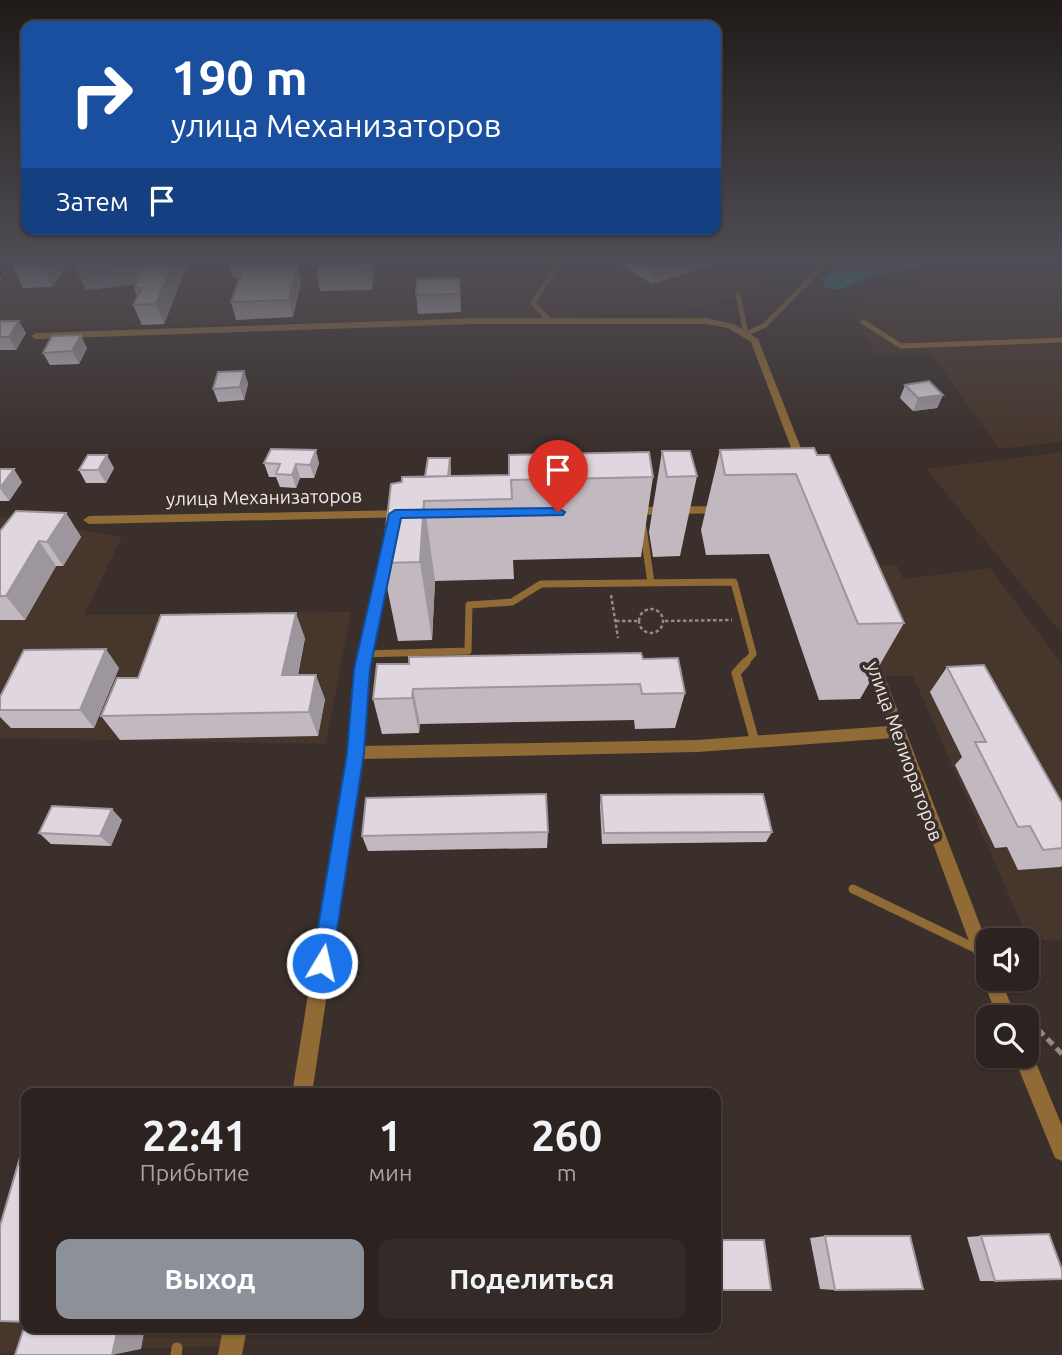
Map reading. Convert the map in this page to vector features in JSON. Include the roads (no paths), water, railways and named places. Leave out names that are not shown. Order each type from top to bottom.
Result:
[{"type":"street","points":[[36,336],[406,325]]},
{"type":"street","points":[[727,325],[755,341],[805,473]]},
{"type":"street","points":[[613,512],[735,510]]},
{"type":"street","points":[[303,1088],[355,753],[365,654],[395,514]]},
{"type":"street","name":"улица Механизаторов","points":[[89,520],[422,514]]},
{"type":"street","name":"улица Мелиораторов","points":[[863,636],[976,942]]},
{"type":"street","points":[[355,753],[697,747],[898,732]]},
{"type":"street","points":[[1028,1068],[1062,1151]]},
{"type":"street","points":[[230,1355],[234,1333]]},
{"type":"lane","points":[[744,325],[746,334],[766,325]]},
{"type":"lane","points":[[869,325],[901,346],[1062,340]]},
{"type":"lane","points":[[640,511],[651,583]]},
{"type":"lane","points":[[628,525],[642,524]]},
{"type":"lane","points":[[365,654],[468,651],[469,605],[512,603],[541,584],[734,582],[754,654],[736,673],[755,742]]},
{"type":"lane","points":[[853,889],[976,949]]}]
